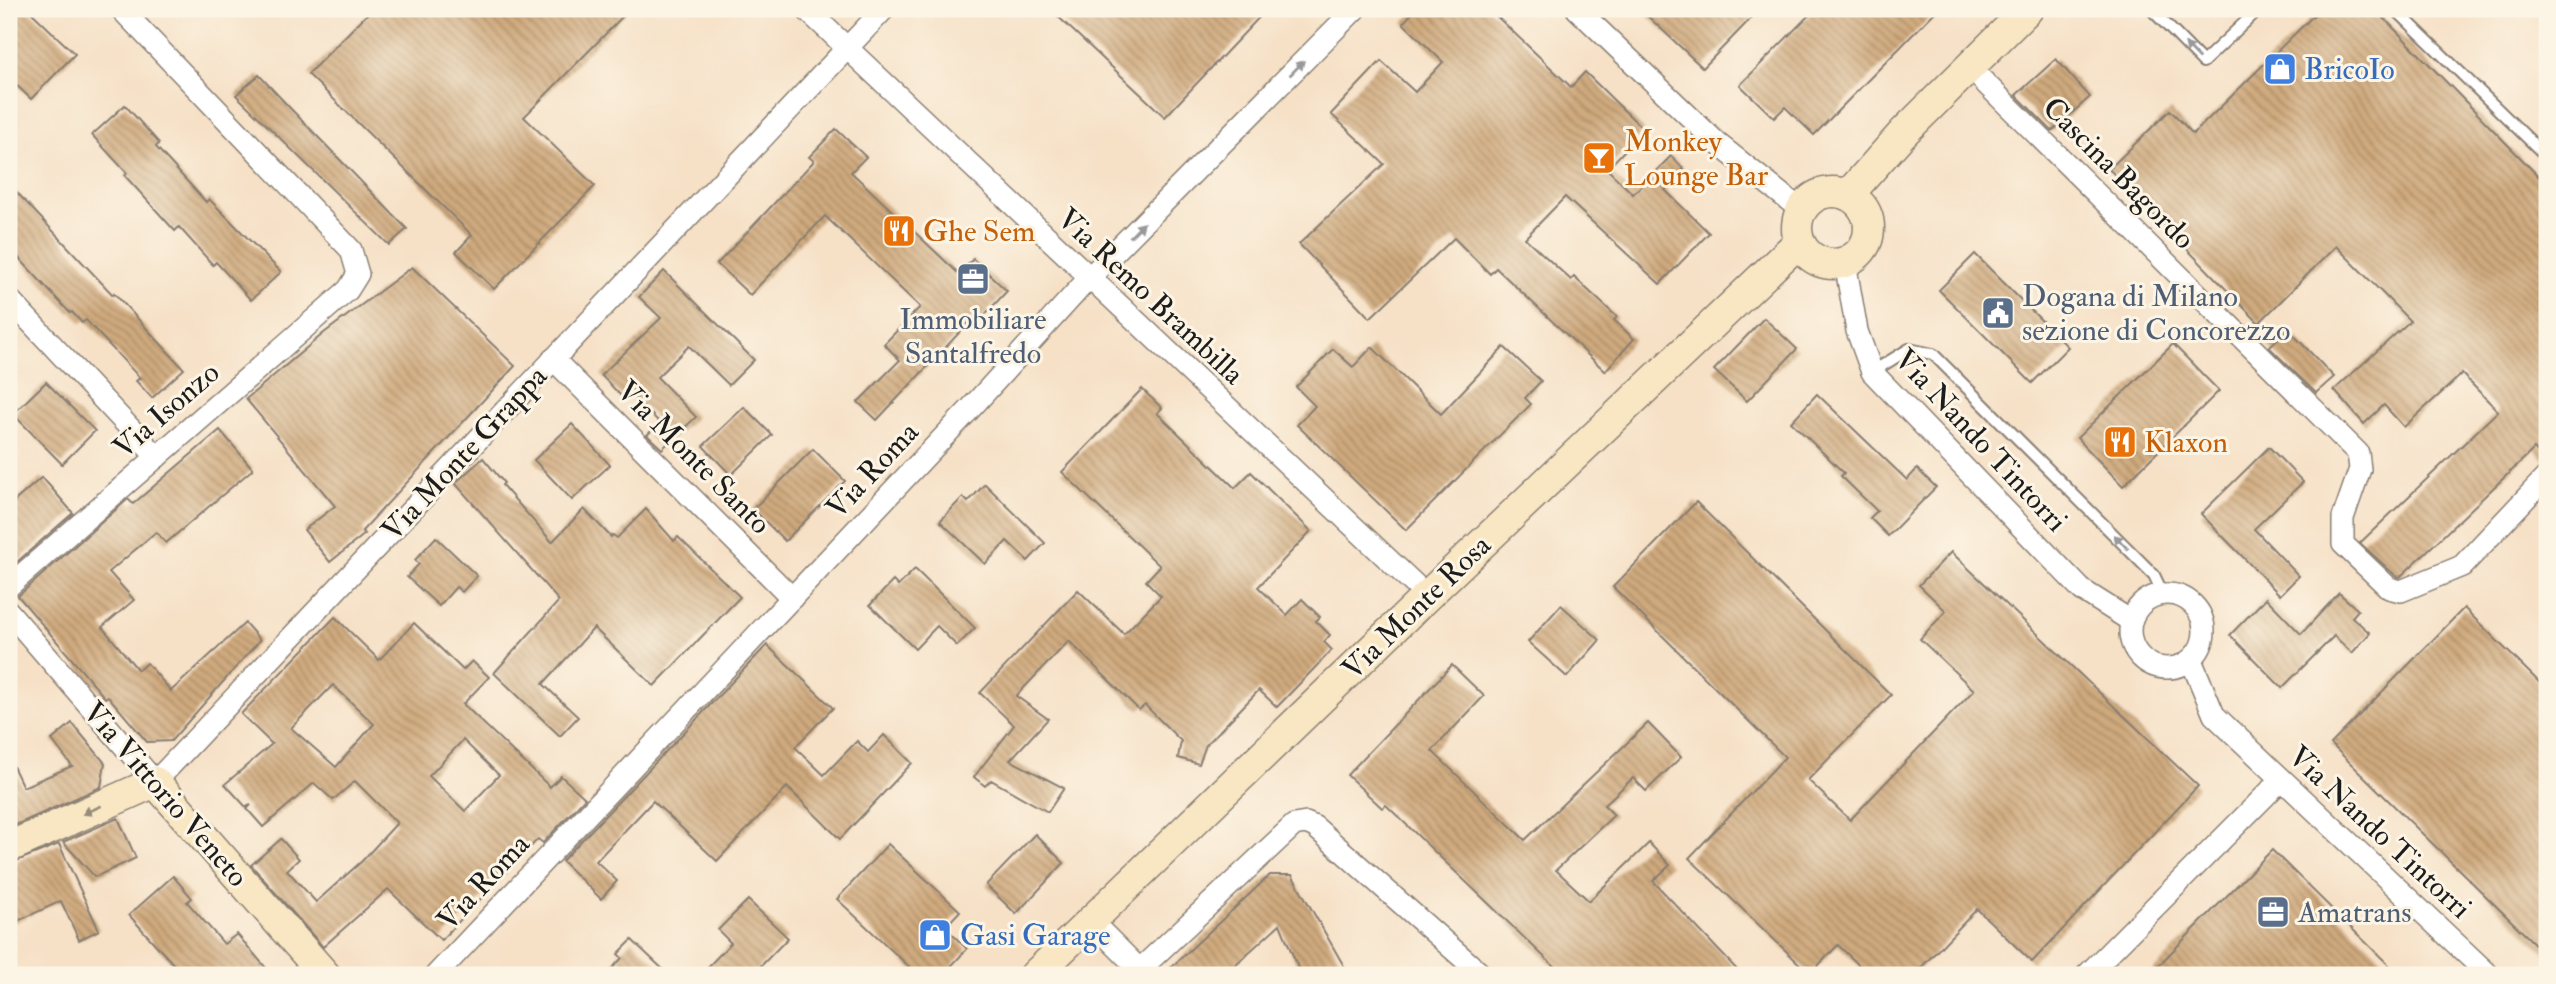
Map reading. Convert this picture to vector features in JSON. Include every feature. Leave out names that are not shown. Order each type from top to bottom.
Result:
[{"type":"street","name":"Via Isonzo","points":[[9,586],[348,290],[358,274],[351,250],[121,9]]},
{"type":"street","name":"Via Remo Brambilla","points":[[806,9],[1427,596]]},
{"type":"street","name":"Via Monte Grappa","points":[[9,847],[155,782],[884,9]]},
{"type":"street","name":"Via Roma","points":[[436,975],[971,408],[1089,278],[1355,9]]},
{"type":"street","points":[[1577,9],[1718,144],[1801,210]]},
{"type":"street","points":[[1848,195],[1903,133],[2028,9]]},
{"type":"street","name":"Cascina Bagordo","points":[[1969,67],[2358,453],[2360,469],[2343,518],[2343,544],[2389,588],[2402,591],[2462,566],[2547,476]]},
{"type":"street","points":[[1835,192],[1848,195],[1860,204],[1868,217],[1869,232],[1865,244],[1858,255],[1845,262],[1829,264],[1817,261],[1806,253],[1799,242],[1797,226],[1801,210],[1821,194],[1835,192]]},
{"type":"street","name":"Via Monte Rosa","points":[[1035,975],[1799,242]]},
{"type":"street","name":"Via Nando Tintorri","points":[[1845,262],[1857,331],[1872,372],[2082,590],[2131,621]]},
{"type":"street","points":[[9,299],[157,457]]},
{"type":"street","name":"Via Monte Santo","points":[[553,359],[792,598]]},
{"type":"street","points":[[2163,594],[2182,597],[2197,608],[2204,626],[2202,645],[2191,660],[2177,667],[2162,668],[2147,663],[2136,652],[2130,637],[2131,621],[2138,608],[2149,598],[2163,594]]},
{"type":"street","name":"Via Vittorio Veneto","points":[[9,612],[325,975]]},
{"type":"street","name":"Via Nando Tintorri","points":[[2191,660],[2214,715],[2489,975]]},
{"type":"street","points":[[2087,975],[2281,780]]},
{"type":"street","points":[[1092,922],[1137,972],[1294,824],[1306,824],[1315,827],[1482,975]]},
{"type":"lane","points":[[2151,9],[2203,62],[2259,9]]},
{"type":"lane","points":[[2395,9],[2547,157]]},
{"type":"lane","points":[[1872,372],[1909,349],[1933,354],[2154,575],[2163,594]]},
{"type":"building","points":[[9,9],[28,9],[75,54],[31,99],[9,78]]},
{"type":"building","points":[[372,9],[630,9],[524,117],[595,186],[494,289],[456,252],[472,235],[308,74]]},
{"type":"building","points":[[1050,9],[1267,9],[1165,117]]},
{"type":"building","points":[[1416,9],[1489,9],[1571,87],[1585,72],[1644,130],[1607,169],[1633,194],[1671,156],[1684,169],[1665,190],[1709,233],[1660,284],[1565,197],[1525,238],[1571,280],[1574,277],[1617,317],[1614,320],[1634,339],[1605,371],[1496,268],[1490,274],[1454,238],[1370,318],[1299,244],[1384,164],[1331,114],[1381,61],[1415,92],[1443,62],[1403,23]]},
{"type":"building","points":[[1640,9],[1760,9],[1703,68]]},
{"type":"building","points":[[1815,9],[1938,9],[1814,135],[1785,107],[1774,118],[1740,85]]},
{"type":"building","points":[[2320,9],[2375,9],[2547,185],[2547,462],[2534,449],[2400,577],[2360,543],[2498,411],[2462,374],[2404,427],[2384,405],[2364,424],[2334,390],[2410,321],[2336,246],[2259,323],[2109,169],[2170,110],[2193,134]]},
{"type":"building","points":[[2056,59],[2090,97],[2052,131],[2016,95]]},
{"type":"building","points":[[259,75],[407,229],[389,245],[236,95]]},
{"type":"building","points":[[125,105],[159,143],[156,147],[206,202],[209,199],[281,272],[251,300],[216,262],[213,265],[179,227],[175,231],[92,135]]},
{"type":"building","points":[[836,129],[866,157],[851,172],[959,274],[973,259],[1007,291],[979,321],[974,317],[877,420],[858,402],[900,360],[884,344],[920,307],[825,216],[750,295],[717,264],[814,161],[809,157]]},
{"type":"building","points":[[9,184],[184,369],[152,398],[136,381],[140,378],[86,320],[82,323],[70,313],[19,258],[9,269]]},
{"type":"building","name":"Dogana di Milano sezione di Concorezzo","points":[[1975,254],[2068,347],[2032,383],[1939,290]]},
{"type":"building","points":[[412,267],[515,366],[362,531],[365,534],[330,562],[304,530],[335,506],[246,399],[324,333]]},
{"type":"building","points":[[664,271],[754,360],[729,385],[689,346],[657,377],[696,417],[662,449],[647,435],[660,423],[629,392],[623,398],[601,375],[661,318],[639,297]]},
{"type":"building","points":[[1764,318],[1797,349],[1747,401],[1714,370]]},
{"type":"building","points":[[2288,329],[2334,377],[2316,393],[2269,347]]},
{"type":"building","points":[[2173,344],[2219,391],[2123,486],[2077,438]]},
{"type":"building","points":[[1372,347],[1441,414],[1504,347],[1541,381],[1525,398],[1531,404],[1406,530],[1297,425],[1315,406],[1296,387],[1333,349],[1353,367]]},
{"type":"building","points":[[46,382],[95,431],[62,464],[13,414]]},
{"type":"building","points":[[1142,389],[1162,408],[1157,413],[1235,488],[1251,472],[1311,531],[1258,587],[1287,615],[1302,599],[1320,617],[1316,621],[1330,635],[1324,642],[1332,650],[1277,707],[1259,690],[1206,745],[1199,764],[1178,758],[1181,741],[1145,705],[1139,710],[1069,641],[1016,696],[1048,719],[1010,760],[1064,788],[1048,812],[991,780],[985,786],[974,777],[1014,725],[980,693],[1078,590],[1124,634],[1161,596],[1146,581],[1160,566],[1062,472]]},
{"type":"building","points":[[1817,394],[1907,480],[1917,469],[1936,487],[1888,536],[1870,518],[1877,511],[1841,476],[1844,473],[1791,422]]},
{"type":"building","points":[[744,407],[772,435],[731,475],[703,446]]},
{"type":"building","points":[[572,424],[610,465],[572,500],[534,460]]},
{"type":"building","points":[[220,430],[253,469],[166,543],[156,532],[109,572],[134,600],[102,627],[138,670],[147,663],[171,691],[245,623],[260,640],[171,741],[147,742],[108,696],[105,698],[18,596],[128,499],[133,504]]},
{"type":"building","points":[[2269,447],[2303,482],[2254,529],[2299,576],[2280,595],[2201,514]]},
{"type":"building","points":[[813,449],[845,481],[785,541],[753,509]]},
{"type":"building","points":[[483,458],[504,483],[502,485],[552,542],[584,509],[611,537],[613,535],[617,538],[646,509],[674,541],[678,537],[740,597],[654,686],[594,628],[543,684],[578,717],[560,736],[494,673],[559,601],[455,483]]},
{"type":"building","points":[[42,477],[73,513],[9,569],[9,506]]},
{"type":"building","points":[[985,484],[1045,543],[1028,561],[1007,541],[985,564],[940,521],[963,497],[968,502]]},
{"type":"building","points":[[1696,502],[1891,695],[1808,780],[1850,820],[1974,690],[1920,639],[1946,611],[1919,585],[1951,552],[2198,786],[2032,962],[1977,909],[1914,975],[1869,975],[1838,945],[1810,974],[1689,858],[1785,757],[1613,587]]},
{"type":"building","points":[[436,537],[477,576],[462,592],[456,587],[439,606],[407,577],[419,564],[415,560]]},
{"type":"building","points":[[915,569],[975,628],[957,646],[937,626],[915,649],[870,605],[893,581],[898,586]]},
{"type":"building","points":[[2339,593],[2358,610],[2352,617],[2370,633],[2352,653],[2334,636],[2282,688],[2230,635],[2266,598],[2301,634]]},
{"type":"building","points":[[1561,605],[1600,640],[1567,677],[1528,642]]},
{"type":"building","points":[[2464,608],[2547,690],[2547,956],[2331,744]]},
{"type":"building","points":[[335,617],[379,660],[414,623],[463,670],[472,661],[489,677],[463,704],[550,787],[561,776],[585,798],[543,843],[538,839],[441,940],[388,889],[323,947],[251,865],[281,839],[299,859],[287,870],[316,902],[362,861],[397,823],[355,781],[333,800],[314,783],[263,827],[247,809],[251,805],[246,807],[225,784],[272,744],[241,714]],"holes":[[[333,685],[374,724],[336,767],[291,728]],[[463,740],[499,775],[465,811],[429,776]]]},
{"type":"building","points":[[767,645],[833,708],[795,747],[824,775],[857,741],[868,752],[884,735],[912,763],[840,839],[787,787],[717,861],[653,801],[596,861],[617,881],[601,899],[562,861]]},
{"type":"building","points":[[1452,665],[1484,696],[1432,751],[1525,840],[1648,723],[1681,757],[1646,791],[1633,778],[1604,805],[1614,815],[1556,870],[1589,901],[1649,843],[1670,865],[1653,881],[1742,975],[1563,975],[1386,805],[1382,808],[1347,775]]},
{"type":"building","points":[[72,723],[105,763],[101,787],[9,828],[9,758],[23,787],[72,766],[52,740]]},
{"type":"building","points":[[118,818],[136,858],[95,877],[63,842]]},
{"type":"building","points":[[1035,834],[1064,863],[1016,914],[986,885]]},
{"type":"building","points":[[59,844],[99,930],[79,940],[61,901],[9,925],[9,864]]},
{"type":"building","points":[[888,844],[960,911],[945,927],[967,949],[943,975],[918,975],[837,899]]},
{"type":"building","name":"Amatrans","points":[[2272,850],[2399,975],[2149,975]]},
{"type":"building","points":[[1270,875],[1292,875],[1349,975],[1301,975],[1280,924],[1224,975],[1163,975]]},
{"type":"building","points":[[173,876],[192,898],[187,902],[224,944],[237,934],[272,975],[210,975],[203,967],[194,975],[162,975],[174,965],[129,915]]},
{"type":"building","points":[[748,900],[788,938],[752,975],[700,975],[731,943],[718,930]]},
{"type":"building","points":[[632,940],[669,975],[606,975],[622,958],[618,954]]},
{"type":"place","name":"BricoIo","points":[[2280,69]]},
{"type":"place","name":"Monkey Lounge Bar","points":[[1599,158]]},
{"type":"place","name":"Ghe Sem","points":[[899,231]]},
{"type":"place","name":"Immobiliare Santalfredo","points":[[973,279]]},
{"type":"place","name":"Dogana di Milano sezione di Concorezzo","points":[[1998,313]]},
{"type":"place","name":"Klaxon","points":[[2120,442]]},
{"type":"place","name":"Amatrans","points":[[2273,912]]},
{"type":"place","name":"Gasi Garage","points":[[935,935]]}]
